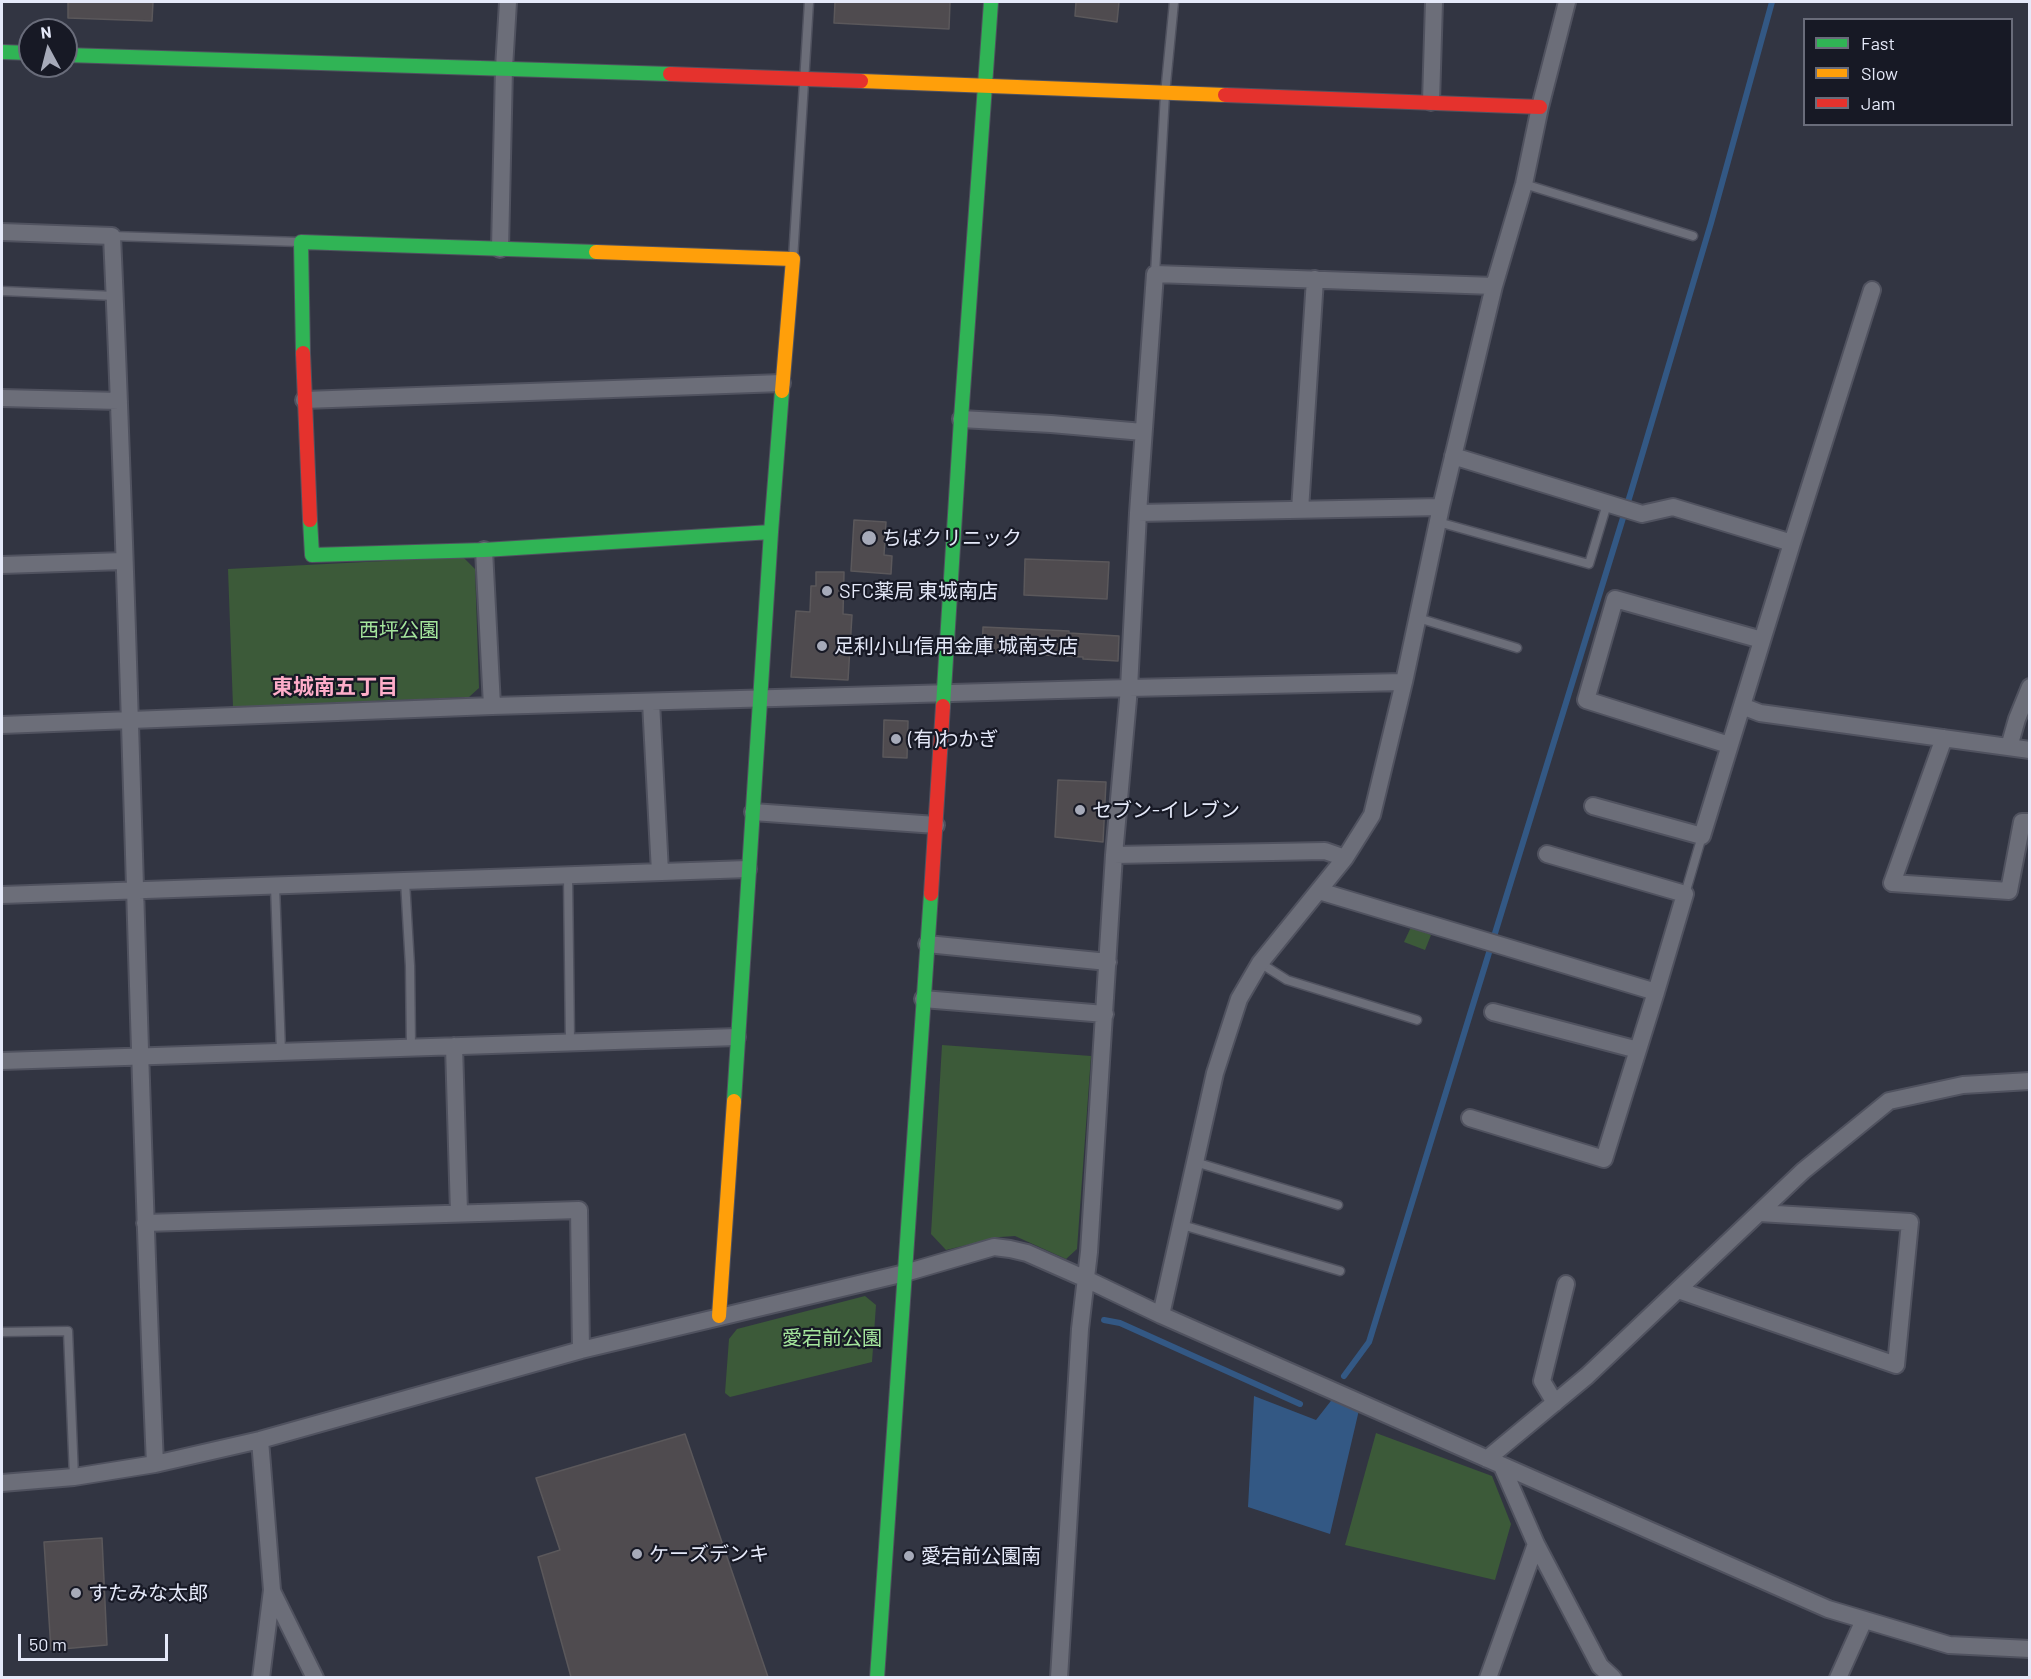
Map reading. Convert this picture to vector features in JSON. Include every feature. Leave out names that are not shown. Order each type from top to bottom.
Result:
[{"type":"street","points":[[500,249],[504,68],[508,2]]},
{"type":"street","points":[[877,1677],[936,825],[960,419],[991,2]]},
{"type":"street","points":[[1431,102],[1434,2]]},
{"type":"street","points":[[1161,1316],[1215,1073],[1239,999],[1260,963],[1345,858],[1372,815],[1404,682],[1453,456],[1494,286],[1524,184],[1540,107],[1567,2]]},
{"type":"street","points":[[2,52],[18,53]]},
{"type":"street","points":[[78,55],[504,68],[1540,107]]},
{"type":"street","points":[[2,232],[112,236],[155,1464]]},
{"type":"street","points":[[719,1316],[771,532],[793,259],[302,242],[304,400],[312,555],[484,550],[771,532]]},
{"type":"street","points":[[1059,1677],[1080,1329],[1086,1279],[1114,855],[1129,688],[1137,513],[1155,274],[1494,286]]},
{"type":"street","points":[[1300,510],[1315,279]]},
{"type":"street","points":[[1593,806],[1702,836],[1872,290]]},
{"type":"street","points":[[304,400],[782,383]]},
{"type":"street","points":[[2,398],[119,401]]},
{"type":"street","points":[[960,419],[1143,432]]},
{"type":"street","points":[[1453,456],[1642,514],[1673,507],[1792,543]]},
{"type":"street","points":[[1137,513],[1300,510],[1439,515]]},
{"type":"street","points":[[484,550],[492,706]]},
{"type":"street","points":[[2,565],[124,561]]},
{"type":"street","points":[[1730,745],[1587,700],[1615,599],[1762,640]]},
{"type":"street","points":[[2,725],[492,706],[1404,682]]},
{"type":"street","points":[[2009,747],[2030,687]]},
{"type":"street","points":[[651,702],[660,872]]},
{"type":"street","points":[[1742,706],[1760,713],[2030,750]]},
{"type":"street","points":[[1944,738],[1892,882],[2009,891],[2022,822],[2030,822]]},
{"type":"street","points":[[753,812],[936,825]]},
{"type":"street","points":[[1114,855],[1325,851],[1345,858]]},
{"type":"street","points":[[1470,1118],[1604,1159],[1685,894],[1547,854]]},
{"type":"street","points":[[2,895],[748,869]]},
{"type":"street","points":[[1319,891],[1656,992]]},
{"type":"street","points":[[927,944],[1108,962]]},
{"type":"street","points":[[923,999],[1105,1014]]},
{"type":"street","points":[[1493,1012],[1638,1050]]},
{"type":"street","points":[[2,1061],[737,1037]]},
{"type":"street","points":[[454,1046],[459,1213]]},
{"type":"street","points":[[1494,1462],[1803,1171],[1889,1101],[1963,1085],[2030,1081]]},
{"type":"street","points":[[145,1223],[579,1210],[581,1350]]},
{"type":"street","points":[[1678,1290],[1896,1365],[1910,1222],[1759,1213]]},
{"type":"street","points":[[2,1483],[74,1477],[155,1464],[260,1440],[581,1350],[905,1272],[994,1247],[1028,1253],[1161,1316],[1828,1609],[1948,1645],[2030,1650]]},
{"type":"street","points":[[1555,1403],[1542,1381],[1566,1284]]},
{"type":"street","points":[[260,1440],[272,1590],[261,1677]]},
{"type":"street","points":[[1494,1462],[1600,1666],[1613,1677]]},
{"type":"street","points":[[1488,1677],[1536,1544]]},
{"type":"street","points":[[272,1590],[315,1677]]},
{"type":"street","points":[[1838,1677],[1864,1620]]},
{"type":"lane","points":[[793,259],[809,2]]},
{"type":"lane","points":[[1155,274],[1174,2]]},
{"type":"lane","points":[[1524,184],[1693,236]]},
{"type":"lane","points":[[112,236],[302,242]]},
{"type":"lane","points":[[2,291],[114,296]]},
{"type":"lane","points":[[1439,515],[1589,564],[1607,504]]},
{"type":"lane","points":[[1418,618],[1516,648]]},
{"type":"lane","points":[[1685,894],[1702,836]]},
{"type":"lane","points":[[568,876],[570,1042]]},
{"type":"lane","points":[[405,881],[411,1047]]},
{"type":"lane","points":[[275,886],[281,1052]]},
{"type":"lane","points":[[1260,963],[1287,980],[1417,1020]]},
{"type":"lane","points":[[1196,1162],[1338,1206]]},
{"type":"lane","points":[[1182,1225],[1340,1271]]},
{"type":"lane","points":[[2,1332],[68,1331],[74,1477]]},
{"type":"green space","name":"西坪公園","points":[[463,557],[475,569],[479,688],[469,697],[233,707],[228,569]]},
{"type":"green space","points":[[1411,927],[1431,935],[1425,950],[1404,942]]},
{"type":"green space","points":[[942,1045],[1091,1056],[1077,1249],[1066,1259],[1015,1236],[1000,1237],[946,1250],[931,1234]]},
{"type":"green space","name":"愛宕前公園","points":[[865,1296],[876,1305],[872,1362],[730,1397],[725,1393],[729,1339],[737,1329]]},
{"type":"green space","points":[[1376,1433],[1492,1476],[1511,1524],[1495,1580],[1345,1545]]},
{"type":"water","points":[[1254,1396],[1316,1420],[1334,1397],[1359,1410],[1330,1534],[1248,1507]]},
{"type":"building","points":[[68,2],[153,2],[152,21],[68,18]]},
{"type":"building","points":[[835,2],[950,2],[949,29],[834,23]]},
{"type":"building","points":[[1076,2],[1119,2],[1117,22],[1075,16]]},
{"type":"building","name":"ちばクリニック","points":[[854,520],[886,522],[884,555],[892,556],[891,574],[851,571]]},
{"type":"building","points":[[1025,559],[1109,562],[1107,599],[1024,595]]},
{"type":"building","name":"足利小山信用金庫 城南支店","points":[[816,572],[844,572],[843,614],[852,615],[848,680],[791,677],[796,611],[810,612],[811,586],[816,586]]},
{"type":"building","points":[[983,627],[1119,636],[1118,661],[982,652]]},
{"type":"building","name":"(有)わかぎ","points":[[884,720],[908,721],[907,758],[883,757]]},
{"type":"building","name":"セブン-イレブン","points":[[1058,780],[1106,782],[1103,842],[1055,837]]},
{"type":"building","name":"ケーズデンキ","points":[[685,1434],[768,1677],[571,1677],[538,1557],[560,1550],[536,1478]]},
{"type":"building","name":"すたみな太郎","points":[[102,1538],[107,1645],[51,1650],[44,1542]]},
{"type":"waterway","points":[[1344,1376],[1369,1342],[1631,492],[1711,223],[1772,2]]},
{"type":"waterway","points":[[1104,1320],[1120,1323],[1300,1404]]},
{"type":"traffic: fast","points":[[943,706],[991,2]]},
{"type":"traffic: fast","points":[[2,52],[18,53]]},
{"type":"traffic: fast","points":[[78,55],[670,74]]},
{"type":"traffic: fast","points":[[303,353],[301,242],[596,252]]},
{"type":"traffic: fast","points":[[734,1101],[782,391]]},
{"type":"traffic: fast","points":[[310,520],[312,555],[484,550],[771,532]]},
{"type":"traffic: fast","points":[[877,1678],[931,894]]},
{"type":"traffic: slow","points":[[861,81],[1225,95]]},
{"type":"traffic: slow","points":[[596,252],[793,259],[782,391]]},
{"type":"traffic: slow","points":[[719,1316],[734,1101]]},
{"type":"traffic: jam","points":[[670,74],[861,81]]},
{"type":"traffic: jam","points":[[1225,95],[1540,107]]},
{"type":"traffic: jam","points":[[303,353],[310,520]]},
{"type":"traffic: jam","points":[[931,894],[943,706]]},
{"type":"place","name":"ちばクリニック","points":[[869,538]]},
{"type":"place","name":"SFC薬局 東城南店","points":[[827,591]]},
{"type":"place","name":"足利小山信用金庫 城南支店","points":[[822,646]]},
{"type":"place","name":"(有)わかぎ","points":[[896,739]]},
{"type":"place","name":"セブン-イレブン","points":[[1080,810]]},
{"type":"place","name":"ケーズデンキ","points":[[637,1554]]},
{"type":"place","name":"愛宕前公園南","points":[[909,1556]]},
{"type":"place","name":"すたみな太郎","points":[[76,1593]]},
{"type":"district","name":"東城南五丁目","points":[[335,687]]}]
